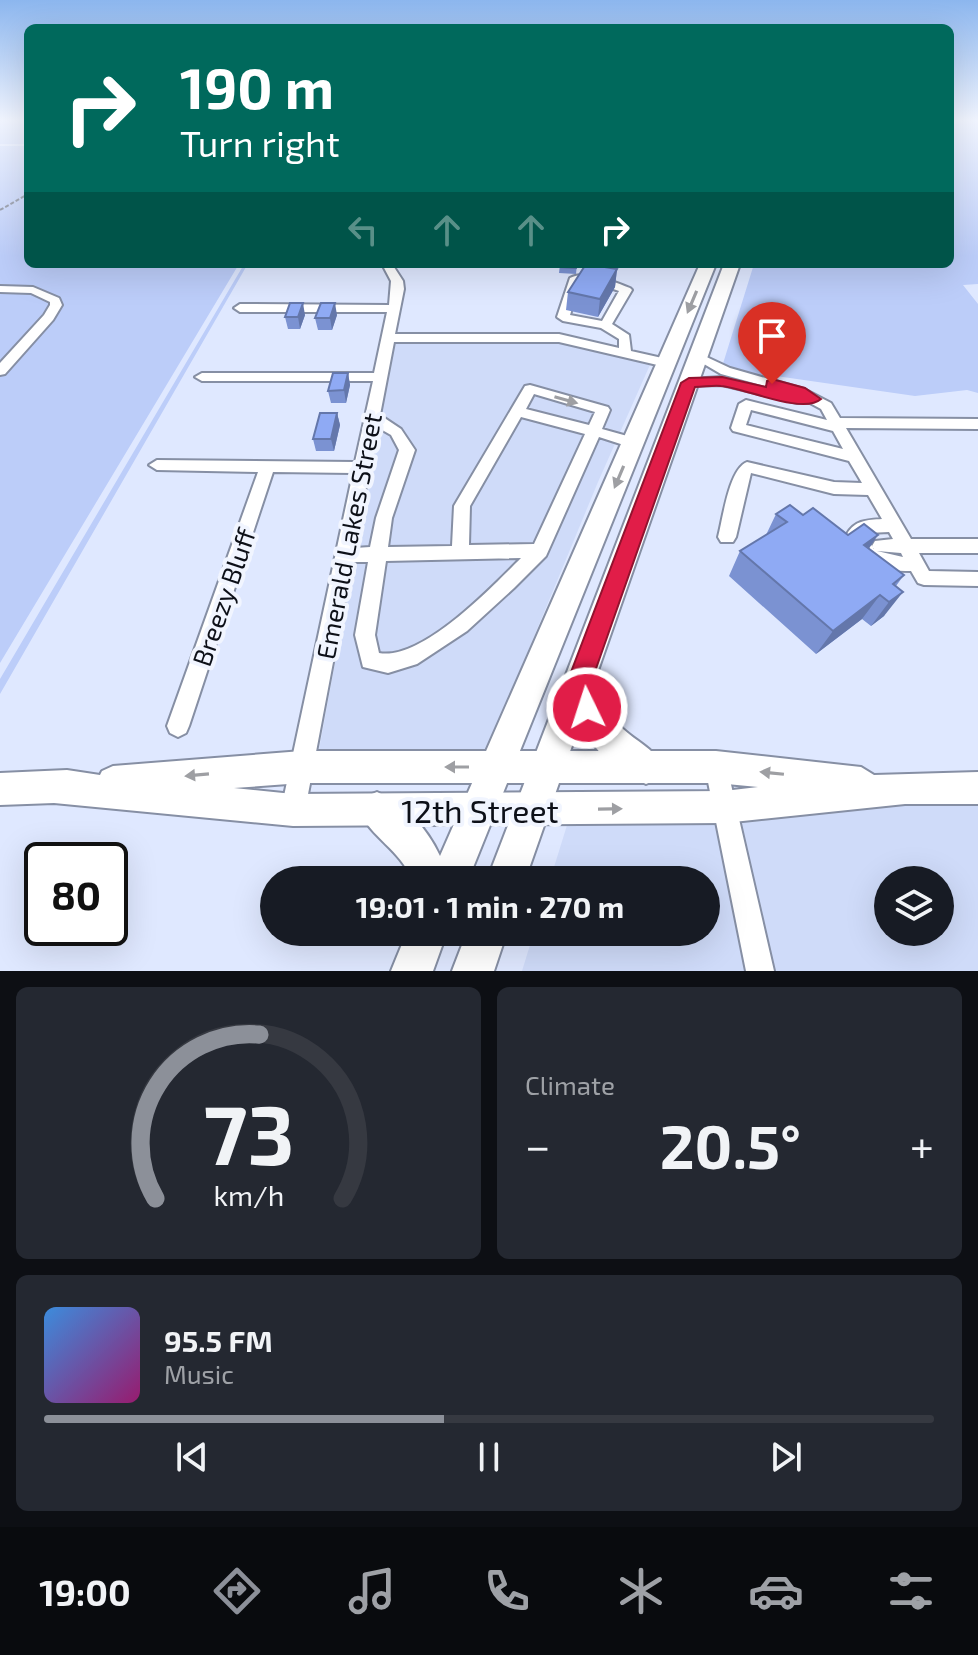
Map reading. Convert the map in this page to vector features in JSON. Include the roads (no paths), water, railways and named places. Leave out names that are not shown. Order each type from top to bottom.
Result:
[{"type":"highway","points":[[455,866],[706,268]]},
{"type":"highway","points":[[511,866],[731,268]]},
{"type":"highway","points":[[580,680],[587,708],[600,732],[646,767]]},
{"type":"highway","points":[[377,810],[406,832],[426,866]]},
{"type":"highway","points":[[412,971],[422,946]]},
{"type":"highway","points":[[473,971],[482,946]]},
{"type":"main road","name":"12th Street","points":[[0,789],[302,767],[716,767],[905,788]]},
{"type":"main road","name":"12th Street","points":[[55,787],[293,810],[724,807],[905,788],[978,788]]},
{"type":"street","name":"Emerald Lakes Street","points":[[293,810],[394,309],[398,285],[389,268]]},
{"type":"street","points":[[605,325],[626,290],[604,282],[576,278],[563,317],[605,325],[625,338],[625,353]]},
{"type":"street","points":[[0,289],[41,292],[56,305],[49,317],[0,371]]},
{"type":"street","points":[[240,308],[394,309]]},
{"type":"street","points":[[388,338],[559,338],[666,363]]},
{"type":"street","points":[[694,370],[722,381],[797,399],[813,399]]},
{"type":"street","points":[[694,370],[717,371],[800,391],[826,406],[924,578],[978,579]]},
{"type":"street","points":[[202,377],[380,377]]},
{"type":"street","points":[[372,417],[396,432],[407,450],[384,518],[365,635],[370,661],[380,665],[415,654],[462,626],[540,551],[603,410],[530,389],[462,506],[460,552]]},
{"type":"street","points":[[855,457],[738,428],[746,404],[838,426],[978,424]]},
{"type":"street","points":[[517,411],[633,443]]},
{"type":"street","points":[[157,465],[362,468]]},
{"type":"street","points":[[727,537],[742,473],[747,467],[834,488],[874,489]]},
{"type":"street","name":"Breezy Bluff","points":[[178,726],[267,468]]},
{"type":"street","points":[[894,525],[864,527],[856,534],[858,542],[870,556],[880,561],[916,564]]},
{"type":"street","points":[[881,546],[978,546]]},
{"type":"street","points":[[345,555],[540,551]]},
{"type":"street","points":[[716,767],[760,971]]}]
